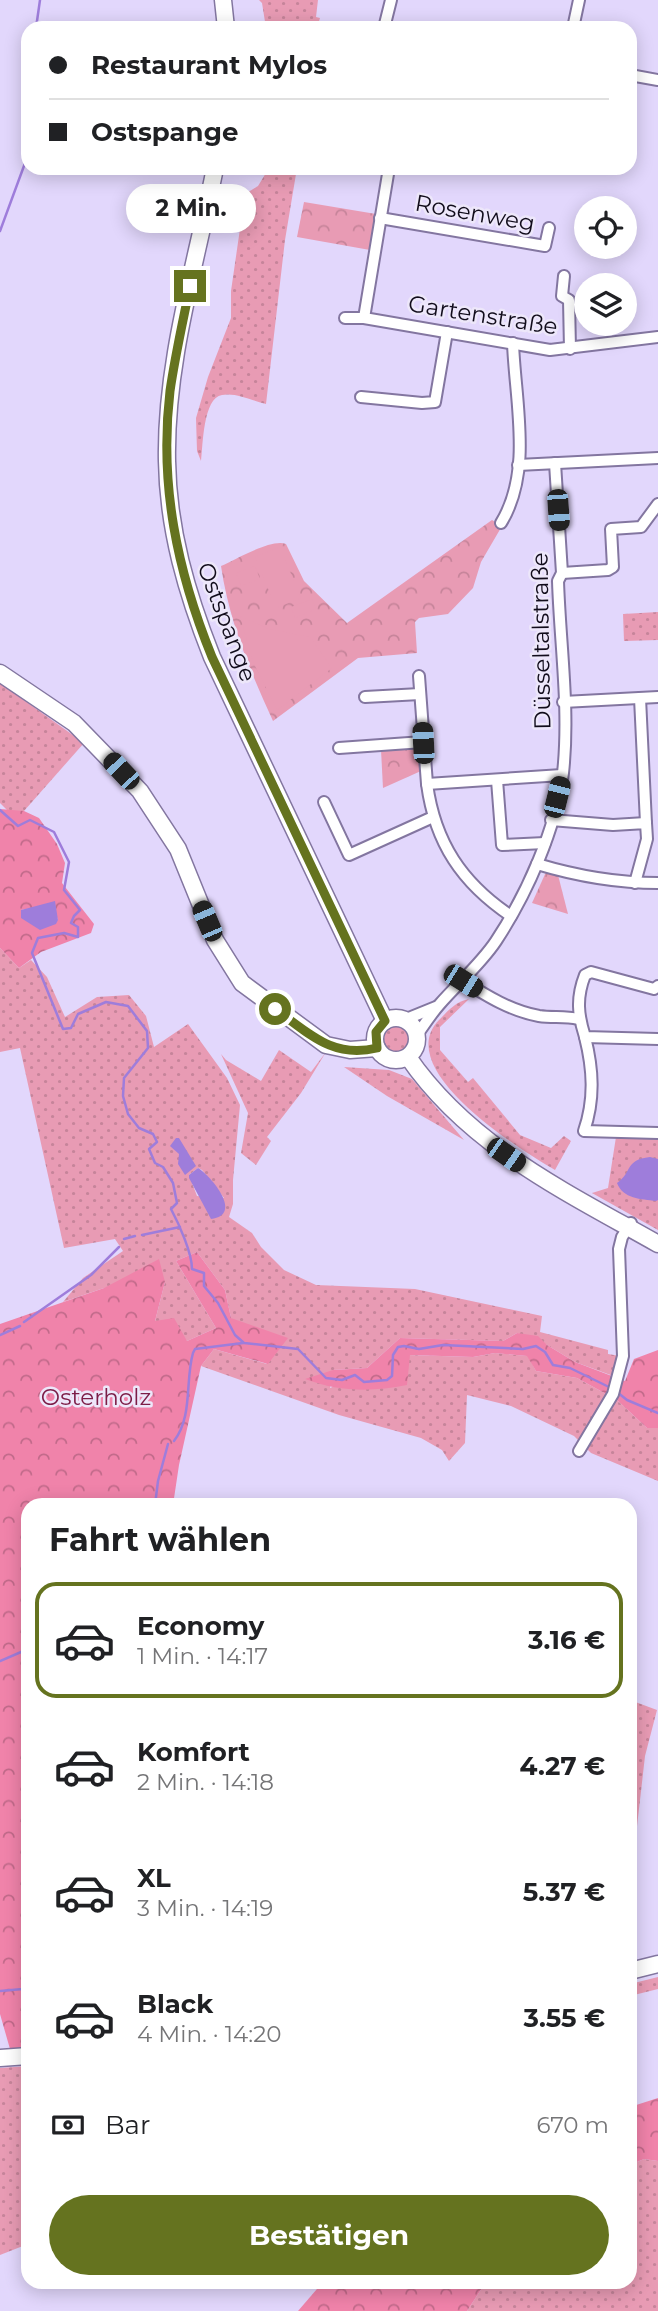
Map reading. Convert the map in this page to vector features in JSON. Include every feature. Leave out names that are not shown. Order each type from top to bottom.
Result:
[{"type":"main road","points":[[223,0],[225,21]]},
{"type":"main road","name":"Ostspange","points":[[214,175],[170,391],[167,461],[174,538],[191,603],[212,657],[385,1021]]},
{"type":"main road","points":[[0,673],[74,723],[140,791],[178,849],[221,952],[242,982],[326,1045],[350,1050],[377,1048]]},
{"type":"main road","points":[[396,1018],[404,1020],[413,1026],[417,1035],[416,1047],[408,1057],[391,1059],[377,1048],[376,1032],[385,1021],[396,1018]]},
{"type":"main road","points":[[408,1057],[449,1107],[492,1146],[519,1164],[631,1224],[658,1244]]},
{"type":"main road","points":[[637,1969],[658,1964]]},
{"type":"main road","points":[[0,2058],[21,2056]]},
{"type":"street","points":[[386,21],[391,0]]},
{"type":"street","points":[[574,21],[579,0]]},
{"type":"street","points":[[637,76],[658,80]]},
{"type":"street","points":[[364,318],[388,175]]},
{"type":"street","name":"Rosenweg","points":[[380,218],[545,246],[549,228]]},
{"type":"street","points":[[564,276],[562,296],[569,300],[570,349]]},
{"type":"street","name":"Gartenstraße","points":[[345,318],[364,318],[550,350],[658,337]]},
{"type":"street","points":[[361,397],[422,404],[435,402],[447,332]]},
{"type":"street","points":[[500,523],[512,503],[519,466],[513,344]]},
{"type":"street","points":[[519,466],[658,458]]},
{"type":"street","name":"Düsseltalstraße","points":[[417,1035],[494,944],[512,916],[545,843],[562,775],[565,734],[558,581],[562,573],[555,463]]},
{"type":"street","points":[[562,573],[608,570],[613,567],[611,529],[641,527],[658,504]]},
{"type":"street","points":[[419,676],[427,784],[433,817],[451,857],[465,877],[492,903],[512,916]]},
{"type":"street","points":[[365,697],[421,694]]},
{"type":"street","points":[[563,702],[658,697]]},
{"type":"street","points":[[635,883],[647,839],[640,698]]},
{"type":"street","points":[[339,748],[423,743]]},
{"type":"street","points":[[427,784],[562,775]]},
{"type":"street","points":[[497,780],[502,845],[545,843]]},
{"type":"street","points":[[324,802],[349,855],[433,817]]},
{"type":"street","points":[[551,820],[613,825],[646,823]]},
{"type":"street","points":[[537,864],[569,874],[635,883],[658,883]]},
{"type":"street","points":[[658,986],[654,989],[591,972],[584,975],[582,982],[578,1019],[585,1037],[593,1080],[591,1107],[584,1131],[658,1133]]},
{"type":"street","points":[[463,981],[495,1001],[524,1012],[578,1019]]},
{"type":"street","name":"Düsseltalstraße","points":[[404,1020],[439,1006]]},
{"type":"street","points":[[585,1037],[658,1039]]},
{"type":"street","points":[[579,1451],[612,1394],[624,1356],[619,1249],[622,1237],[631,1224]]},
{"type":"green space","points":[[259,0],[318,0],[316,17],[320,18],[319,21],[265,21]]},
{"type":"green space","points":[[265,175],[296,175],[285,240],[266,404],[233,395],[216,398],[211,404],[205,423],[201,461],[197,451],[196,418],[208,377],[231,318],[231,291],[245,194],[258,186]]},
{"type":"green space","points":[[304,202],[376,214],[370,250],[297,237]]},
{"type":"green space","points":[[492,520],[502,526],[481,562],[473,588],[448,614],[419,618],[415,622],[417,653],[358,658],[273,721],[241,645],[221,566],[263,547],[286,544],[304,581],[347,623]]},
{"type":"green space","points":[[280,547],[301,598],[276,608],[255,557]]},
{"type":"green space","points":[[255,566],[260,579],[241,586],[236,573]]},
{"type":"green space","points":[[312,599],[316,609],[295,618],[291,607]]},
{"type":"green space","points":[[658,612],[658,640],[624,641],[623,614]]},
{"type":"green space","points":[[240,616],[269,629],[310,637],[332,668],[277,710],[253,662]]},
{"type":"green space","points":[[0,683],[84,743],[24,811],[8,811],[0,803]]},
{"type":"green space","points":[[412,747],[420,752],[421,771],[383,788],[381,750]]},
{"type":"green space","points":[[0,809],[24,811],[39,818],[57,844],[65,863],[62,883],[94,924],[91,933],[41,952],[19,968],[0,948]],"holes":[[[38,907],[56,914],[58,920],[33,925],[21,910]]]},
{"type":"green space","points":[[546,872],[558,875],[568,914],[532,903]]},
{"type":"green space","points":[[0,948],[19,968],[31,960],[47,977],[65,1017],[97,997],[129,995],[146,1016],[154,1047],[188,1024],[227,1078],[240,1105],[233,1204],[229,1217],[252,1233],[261,1247],[284,1270],[316,1285],[415,1289],[542,1316],[540,1332],[608,1350],[608,1354],[620,1356],[616,1377],[575,1362],[547,1345],[517,1333],[503,1341],[400,1338],[367,1368],[333,1370],[330,1388],[409,1355],[473,1357],[495,1353],[528,1356],[536,1371],[577,1378],[617,1400],[647,1428],[658,1428],[658,1481],[591,1453],[574,1436],[511,1406],[467,1395],[465,1443],[449,1461],[442,1450],[421,1438],[339,1415],[201,1366],[214,1349],[267,1364],[231,1318],[225,1290],[197,1252],[176,1261],[216,1328],[187,1341],[155,1321],[165,1282],[104,1288],[63,1302],[83,1278],[123,1251],[115,1239],[64,1248],[20,1048],[0,1052]],"holes":[[[198,1168],[224,1198],[197,1196],[189,1175]]]},
{"type":"green space","points":[[469,999],[440,1027],[440,1050],[468,1082],[473,1078],[520,1135],[551,1148],[564,1136],[571,1141],[555,1170],[515,1145],[466,1106],[445,1084],[432,1061],[429,1040],[439,1020],[456,1004]]},
{"type":"green space","points":[[397,1026],[406,1030],[410,1039],[406,1048],[397,1052],[388,1048],[384,1039],[388,1030]]},
{"type":"green space","points":[[279,1050],[311,1072],[326,1052],[301,1093],[267,1137],[271,1141],[256,1165],[241,1153],[248,1113],[221,1054],[226,1060],[261,1081]]},
{"type":"green space","points":[[344,1067],[389,1070],[412,1079],[464,1140],[387,1096]]},
{"type":"green space","points":[[616,1137],[658,1138],[658,1230],[592,1193],[608,1188]]},
{"type":"green space","name":"Osterholz","points":[[197,1252],[225,1290],[231,1318],[288,1338],[268,1364],[214,1349],[201,1366],[174,1498],[21,1498],[21,2048],[10,2049],[0,2014],[0,1324],[104,1288],[159,1259],[165,1282],[155,1321],[174,1318],[187,1341],[216,1328],[176,1261]]},
{"type":"green space","points":[[517,1333],[538,1336],[547,1345],[575,1362],[625,1381],[634,1359],[658,1350],[658,1428],[647,1428],[617,1400],[577,1378],[536,1371],[527,1356],[495,1353],[473,1357],[410,1355],[407,1385],[381,1389],[356,1390],[305,1379],[333,1370],[367,1368],[400,1338],[503,1341]]},
{"type":"green space","points":[[637,1703],[657,1710],[645,1756],[637,1826]]},
{"type":"green space","points":[[658,1977],[658,1989],[637,1994],[637,1982]]},
{"type":"green space","points":[[21,2066],[21,2247],[0,2255],[0,2068]]},
{"type":"green space","points":[[658,2098],[658,2161],[644,2159],[637,2162],[637,2105]]},
{"type":"green space","points":[[644,2159],[658,2161],[658,2311],[467,2311],[481,2289],[637,2289],[637,2162]]},
{"type":"green space","points":[[317,2289],[481,2289],[467,2311],[298,2311]]},
{"type":"shaded area","points":[[55,901],[58,920],[56,924],[40,930],[21,918],[21,910]]},
{"type":"shaded area","points":[[179,1138],[196,1166],[185,1175],[178,1164],[179,1154],[170,1146]]},
{"type":"shaded area","points":[[650,1157],[658,1159],[656,1201],[628,1195],[617,1183],[632,1164]]},
{"type":"shaded area","points":[[198,1168],[222,1195],[225,1210],[220,1216],[211,1219],[189,1178]]},
{"type":"waterway","points":[[37,21],[40,0]]},
{"type":"waterway","points":[[0,231],[21,174]]},
{"type":"waterway","points":[[0,810],[18,826],[30,820],[54,832],[69,862],[64,890],[80,910],[71,923],[78,927],[78,937],[64,933],[38,938],[32,953],[63,1029],[71,1028],[78,1014],[106,1002],[128,1006],[147,1031],[148,1048],[124,1078],[123,1096],[128,1114],[139,1128],[153,1134],[157,1142],[149,1149],[155,1163],[163,1167],[173,1183],[177,1203],[171,1209],[187,1247],[192,1269],[204,1273],[204,1286],[218,1303],[235,1335],[244,1343],[298,1349],[326,1378],[342,1380],[355,1375],[364,1382],[387,1380],[392,1376],[393,1355],[398,1347],[419,1349],[443,1345],[523,1349],[536,1346],[545,1352],[553,1365],[570,1368],[611,1388]]},
{"type":"waterway","points":[[142,1235],[180,1227]]},
{"type":"waterway","points":[[124,1239],[135,1236]]},
{"type":"waterway","points":[[24,1322],[91,1275],[119,1247]]},
{"type":"waterway","points":[[0,1335],[20,1326]]},
{"type":"waterway","points":[[174,1441],[184,1421],[195,1349],[243,1343]]},
{"type":"waterway","points":[[617,1392],[627,1400],[658,1413]]},
{"type":"waterway","points":[[156,1498],[168,1444]]},
{"type":"waterway","points":[[0,1661],[21,1652]]},
{"type":"waterway","points":[[0,1991],[21,1989]]},
{"type":"route","points":[[190,286],[173,373],[167,421],[170,510],[182,572],[212,657],[385,1021],[376,1032],[377,1048],[342,1050],[316,1039],[275,1009]]}]
